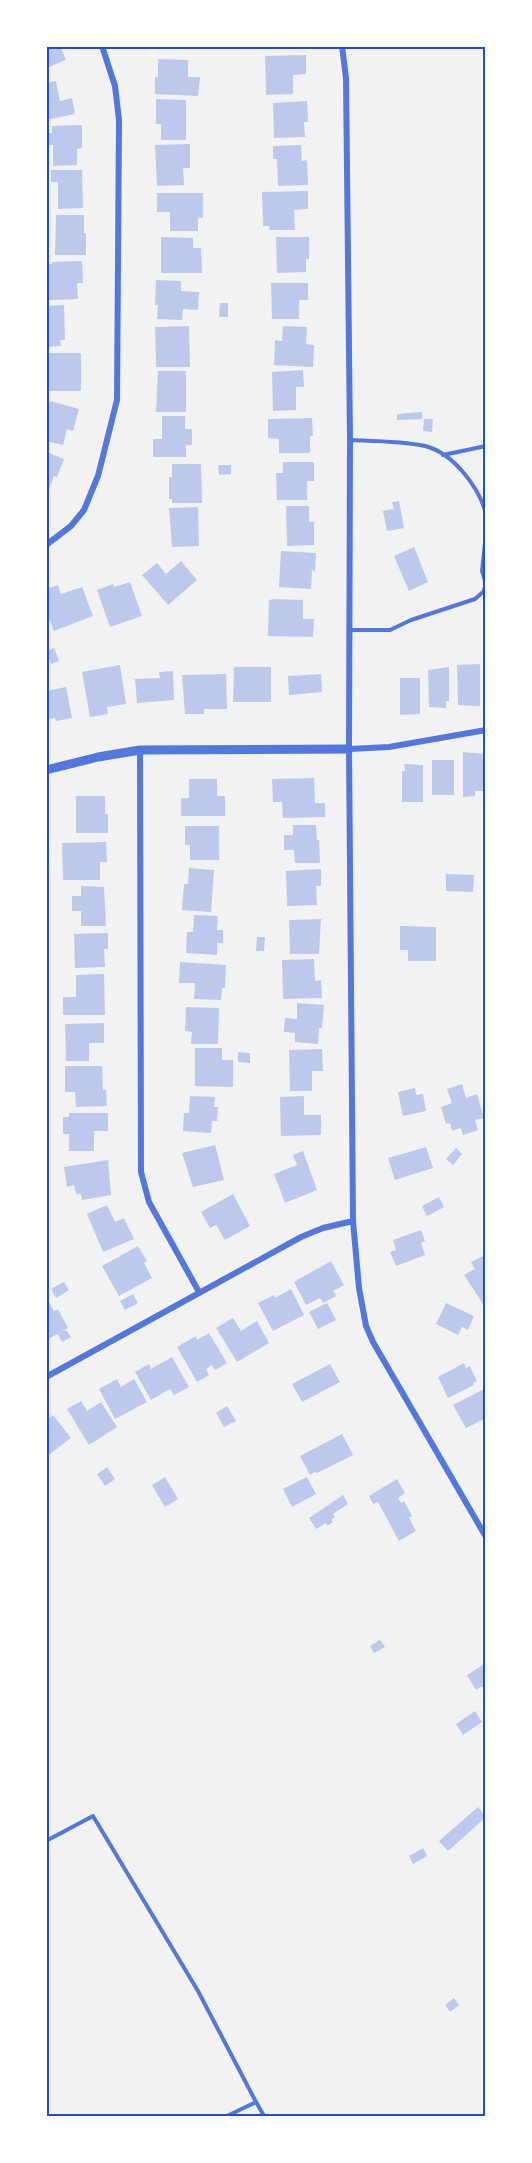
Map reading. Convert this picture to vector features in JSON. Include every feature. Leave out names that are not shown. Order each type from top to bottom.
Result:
[{"type":"street","points":[[46,545],[71,525],[84,510],[98,476],[117,400],[119,120],[115,86],[102,46]]},
{"type":"street","points":[[342,46],[346,78],[350,440],[349,749],[353,1221],[359,1288],[366,1326],[385,1364],[486,1537]]},
{"type":"street","points":[[46,770],[98,757],[140,750],[389,747],[486,730]]},
{"type":"street","points":[[140,750],[141,1172],[149,1202],[199,1292]]},
{"type":"street","points":[[46,1377],[300,1238],[322,1228],[353,1221]]},
{"type":"lane","points":[[350,440],[381,441],[426,447],[443,455],[469,478],[486,513]]},
{"type":"lane","points":[[443,455],[486,446]]},
{"type":"lane","points":[[349,630],[390,630],[411,620],[475,599],[483,592],[486,584],[482,571],[486,534]]},
{"type":"lane","points":[[46,1841],[93,1816],[198,1990],[264,2116]]},
{"type":"lane","points":[[227,2116],[256,2102]]},
{"type":"building","points":[[46,46],[60,46],[66,60],[46,68]]},
{"type":"building","points":[[306,55],[306,74],[293,75],[293,94],[266,95],[265,56]]},
{"type":"building","points":[[158,59],[188,60],[188,77],[200,77],[198,96],[155,94]]},
{"type":"building","points":[[56,81],[60,101],[72,98],[75,114],[46,120],[46,83]]},
{"type":"building","points":[[156,99],[186,100],[186,140],[161,140],[161,124],[156,124]]},
{"type":"building","points":[[307,101],[308,122],[304,122],[305,137],[274,138],[273,103]]},
{"type":"building","points":[[82,125],[82,148],[77,149],[77,165],[53,166],[53,145],[46,145],[46,133],[52,133],[52,126]]},
{"type":"building","points":[[190,144],[190,168],[183,168],[184,185],[157,186],[155,145]]},
{"type":"building","points":[[301,145],[302,161],[307,160],[308,185],[278,186],[277,159],[273,159],[273,146]]},
{"type":"building","points":[[51,170],[82,170],[83,208],[58,209],[58,182],[51,182]]},
{"type":"building","points":[[308,191],[308,209],[294,210],[295,230],[270,230],[269,226],[263,226],[262,192]]},
{"type":"building","points":[[157,193],[203,193],[203,218],[198,218],[198,231],[170,231],[170,212],[157,212]]},
{"type":"building","points":[[56,215],[84,215],[86,255],[55,255]]},
{"type":"building","points":[[161,237],[193,238],[193,248],[201,248],[202,273],[161,273]]},
{"type":"building","points":[[276,237],[309,237],[309,259],[306,259],[306,272],[277,273]]},
{"type":"building","points":[[82,261],[83,283],[77,283],[78,299],[49,300],[46,264]]},
{"type":"building","points":[[156,280],[181,281],[181,291],[199,292],[198,310],[183,309],[182,320],[157,319]]},
{"type":"building","points":[[271,283],[308,283],[308,300],[299,300],[299,319],[272,319]]},
{"type":"building","points":[[220,303],[228,303],[228,317],[219,317]]},
{"type":"building","points":[[64,305],[65,340],[60,340],[61,346],[47,347],[46,306]]},
{"type":"building","points":[[189,326],[190,367],[156,367],[155,327]]},
{"type":"building","points":[[283,326],[307,327],[306,344],[314,345],[313,367],[274,365],[275,340],[282,341]]},
{"type":"building","points":[[46,353],[81,353],[81,391],[46,391]]},
{"type":"building","points":[[303,370],[304,387],[296,387],[296,410],[273,411],[272,372]]},
{"type":"building","points":[[158,371],[186,371],[186,412],[156,412]]},
{"type":"building","points":[[50,401],[79,409],[73,431],[67,429],[63,445],[46,441],[46,402],[50,403]]},
{"type":"building","points":[[422,412],[422,419],[397,420],[397,414]]},
{"type":"building","points":[[162,416],[185,416],[185,429],[192,429],[192,445],[186,445],[186,457],[153,457],[153,439],[162,439]]},
{"type":"building","points":[[312,418],[313,436],[310,436],[310,453],[279,453],[279,439],[268,438],[268,419]]},
{"type":"building","points":[[424,419],[433,419],[432,432],[423,431]]},
{"type":"building","points":[[46,452],[64,459],[47,494]]},
{"type":"building","points":[[283,462],[314,462],[314,481],[307,481],[307,500],[277,500],[276,473],[283,473]]},
{"type":"building","points":[[172,464],[201,464],[202,503],[172,503],[172,499],[169,499],[169,477],[172,477]]},
{"type":"building","points":[[218,465],[231,465],[231,474],[219,475]]},
{"type":"building","points":[[399,501],[404,528],[387,531],[383,511],[394,509],[392,502]]},
{"type":"building","points":[[286,506],[309,506],[309,522],[314,522],[314,545],[287,546]]},
{"type":"building","points":[[198,507],[199,546],[172,547],[169,508]]},
{"type":"building","points":[[414,547],[428,582],[409,591],[394,556]]},
{"type":"building","points":[[281,551],[316,553],[311,589],[279,587]]},
{"type":"building","points":[[181,561],[197,580],[168,605],[142,575],[157,563],[166,574]]},
{"type":"building","points":[[130,582],[142,616],[110,627],[97,590],[113,584],[114,587]]},
{"type":"building","points":[[58,585],[61,594],[82,587],[93,616],[54,631],[46,611],[46,589]]},
{"type":"building","points":[[269,600],[303,600],[303,619],[314,619],[313,637],[268,636]]},
{"type":"building","points":[[54,648],[59,661],[51,664],[46,651]]},
{"type":"building","points":[[480,664],[480,706],[458,705],[457,665]]},
{"type":"building","points":[[120,665],[126,704],[107,707],[108,714],[90,717],[82,672]]},
{"type":"building","points":[[234,667],[271,667],[271,702],[233,702]]},
{"type":"building","points":[[449,667],[449,701],[446,701],[446,708],[429,707],[428,670]]},
{"type":"building","points":[[173,671],[174,700],[137,703],[135,679],[160,678],[159,672]]},
{"type":"building","points":[[226,674],[227,709],[204,709],[204,714],[185,714],[182,675]]},
{"type":"building","points":[[321,674],[322,692],[289,695],[288,676]]},
{"type":"building","points":[[400,678],[420,678],[420,714],[400,715]]},
{"type":"building","points":[[66,687],[72,718],[46,720],[46,691]]},
{"type":"building","points":[[463,752],[485,754],[486,791],[475,791],[475,796],[463,797]]},
{"type":"building","points":[[432,760],[454,760],[454,795],[432,795]]},
{"type":"building","points":[[404,764],[423,765],[423,802],[402,802]]},
{"type":"building","points":[[314,778],[315,803],[325,803],[325,817],[283,818],[282,802],[273,802],[272,779]]},
{"type":"building","points":[[189,779],[217,779],[217,796],[225,796],[225,816],[181,816],[181,798],[189,798]]},
{"type":"building","points":[[76,796],[105,796],[108,833],[76,833]]},
{"type":"building","points":[[293,825],[316,825],[320,863],[295,863],[294,850],[284,850],[284,835],[293,835]]},
{"type":"building","points":[[185,826],[219,826],[219,860],[190,860],[190,845],[185,845]]},
{"type":"building","points":[[106,842],[107,862],[100,862],[100,880],[63,880],[62,843]]},
{"type":"building","points":[[189,868],[214,870],[211,912],[182,910],[184,884],[188,884]]},
{"type":"building","points":[[321,869],[321,886],[316,886],[317,905],[287,906],[286,871]]},
{"type":"building","points":[[446,874],[474,875],[473,892],[446,891]]},
{"type":"building","points":[[81,886],[104,887],[106,926],[81,926],[81,911],[72,911],[72,896],[81,896]]},
{"type":"building","points":[[194,915],[218,916],[217,930],[223,930],[223,943],[217,943],[217,955],[186,953],[187,932],[193,932]]},
{"type":"building","points":[[321,919],[319,954],[290,954],[289,920]]},
{"type":"building","points":[[400,926],[436,927],[436,961],[408,961],[408,950],[400,950]]},
{"type":"building","points":[[108,933],[108,949],[104,949],[105,967],[75,968],[74,934]]},
{"type":"building","points":[[257,937],[265,937],[264,951],[256,951]]},
{"type":"building","points":[[314,959],[315,981],[321,980],[322,998],[283,999],[282,960]]},
{"type":"building","points":[[180,962],[226,965],[225,988],[222,988],[221,1000],[194,999],[195,983],[179,983]]},
{"type":"building","points":[[104,974],[105,1015],[63,1015],[63,997],[76,997],[76,975]]},
{"type":"building","points":[[297,1003],[324,1005],[318,1044],[295,1042],[295,1033],[284,1032],[285,1018],[297,1019]]},
{"type":"building","points":[[186,1007],[219,1008],[218,1044],[191,1044],[192,1032],[185,1031]]},
{"type":"building","points":[[104,1023],[104,1043],[89,1043],[89,1061],[66,1061],[65,1024]]},
{"type":"building","points":[[195,1048],[222,1048],[222,1060],[233,1060],[233,1087],[195,1086]]},
{"type":"building","points":[[322,1049],[323,1071],[312,1071],[312,1091],[290,1091],[289,1050]]},
{"type":"building","points":[[238,1052],[250,1053],[250,1063],[238,1062]]},
{"type":"building","points":[[65,1066],[102,1066],[103,1090],[106,1090],[107,1106],[76,1107],[75,1092],[65,1092]]},
{"type":"building","points":[[462,1084],[466,1098],[477,1094],[484,1118],[475,1120],[478,1130],[463,1135],[461,1128],[452,1131],[450,1123],[446,1124],[441,1107],[452,1103],[447,1089]]},
{"type":"building","points":[[415,1088],[416,1095],[423,1094],[426,1111],[403,1116],[398,1092]]},
{"type":"building","points":[[190,1096],[215,1097],[214,1107],[218,1107],[217,1121],[212,1121],[211,1133],[183,1131],[184,1113],[189,1113]]},
{"type":"building","points":[[304,1096],[304,1115],[321,1115],[321,1135],[281,1136],[280,1097]]},
{"type":"building","points":[[69,1113],[108,1113],[108,1131],[94,1131],[94,1151],[69,1151],[69,1134],[63,1134],[63,1117],[69,1117]]},
{"type":"building","points":[[215,1145],[224,1180],[193,1187],[182,1153]]},
{"type":"building","points":[[426,1147],[433,1168],[395,1180],[388,1158]]},
{"type":"building","points":[[456,1148],[462,1154],[453,1165],[446,1159]]},
{"type":"building","points":[[303,1151],[317,1190],[285,1203],[274,1174],[297,1165],[293,1155]]},
{"type":"building","points":[[108,1160],[111,1195],[82,1200],[81,1194],[76,1194],[74,1185],[67,1187],[64,1167]]},
{"type":"building","points":[[233,1194],[250,1226],[225,1240],[216,1225],[210,1228],[201,1212]]},
{"type":"building","points":[[439,1197],[444,1207],[427,1216],[422,1206]]},
{"type":"building","points":[[107,1205],[115,1222],[124,1218],[134,1239],[103,1252],[87,1214]]},
{"type":"building","points":[[421,1230],[425,1241],[421,1243],[425,1255],[396,1266],[390,1252],[396,1250],[393,1240]]},
{"type":"building","points":[[138,1246],[147,1261],[144,1263],[152,1278],[119,1296],[102,1266]]},
{"type":"building","points":[[483,1256],[486,1260],[486,1303],[483,1304],[464,1275],[475,1269],[471,1262]]},
{"type":"building","points":[[331,1261],[344,1285],[333,1291],[336,1296],[323,1303],[320,1298],[306,1305],[294,1282]]},
{"type":"building","points":[[64,1282],[69,1290],[56,1298],[51,1289]]},
{"type":"building","points":[[291,1289],[304,1315],[273,1331],[258,1303],[274,1295],[275,1298]]},
{"type":"building","points":[[133,1294],[138,1303],[125,1310],[120,1301]]},
{"type":"building","points":[[46,1298],[54,1311],[58,1309],[68,1328],[60,1332],[66,1330],[71,1337],[62,1342],[58,1334],[46,1340]]},
{"type":"building","points":[[327,1303],[336,1320],[318,1329],[309,1312]]},
{"type":"building","points":[[446,1303],[474,1316],[468,1330],[462,1327],[458,1335],[436,1324]]},
{"type":"building","points":[[233,1318],[241,1331],[257,1321],[269,1343],[237,1362],[216,1328]]},
{"type":"building","points":[[209,1333],[227,1363],[215,1370],[212,1365],[206,1369],[209,1375],[197,1382],[177,1347],[196,1336],[197,1340]]},
{"type":"building","points":[[172,1357],[189,1387],[174,1395],[170,1389],[151,1400],[135,1372],[149,1364],[151,1369]]},
{"type":"building","points":[[464,1363],[466,1368],[470,1366],[477,1381],[473,1383],[474,1385],[448,1398],[438,1377]]},
{"type":"building","points":[[330,1364],[340,1382],[302,1402],[292,1384]]},
{"type":"building","points":[[117,1379],[121,1387],[134,1379],[147,1402],[115,1419],[99,1389]]},
{"type":"building","points":[[486,1388],[486,1418],[466,1428],[453,1405]]},
{"type":"building","points":[[81,1401],[87,1411],[101,1402],[117,1427],[89,1445],[67,1409]]},
{"type":"building","points":[[227,1406],[236,1421],[224,1427],[216,1413]]},
{"type":"building","points":[[53,1415],[71,1438],[46,1457],[46,1420]]},
{"type":"building","points":[[342,1434],[353,1455],[310,1475],[300,1456]]},
{"type":"building","points":[[107,1467],[115,1479],[105,1486],[97,1474]]},
{"type":"building","points":[[165,1477],[178,1499],[165,1507],[152,1485]]},
{"type":"building","points":[[307,1477],[316,1494],[292,1507],[283,1489]]},
{"type":"building","points":[[397,1479],[405,1493],[398,1498],[401,1503],[404,1501],[412,1516],[409,1518],[416,1531],[399,1541],[378,1502],[373,1504],[369,1496]]},
{"type":"building","points":[[343,1495],[348,1504],[333,1514],[335,1517],[331,1520],[333,1522],[316,1529],[309,1518]]},
{"type":"building","points":[[380,1640],[385,1647],[374,1653],[370,1646]]},
{"type":"building","points":[[486,1663],[486,1691],[482,1686],[476,1690],[467,1675]]},
{"type":"building","points":[[475,1711],[482,1722],[463,1735],[456,1724]]},
{"type":"building","points":[[478,1807],[486,1817],[448,1851],[439,1841]]},
{"type":"building","points":[[423,1848],[427,1856],[413,1864],[409,1856]]},
{"type":"building","points":[[454,1998],[459,2005],[450,2012],[445,2005]]}]
